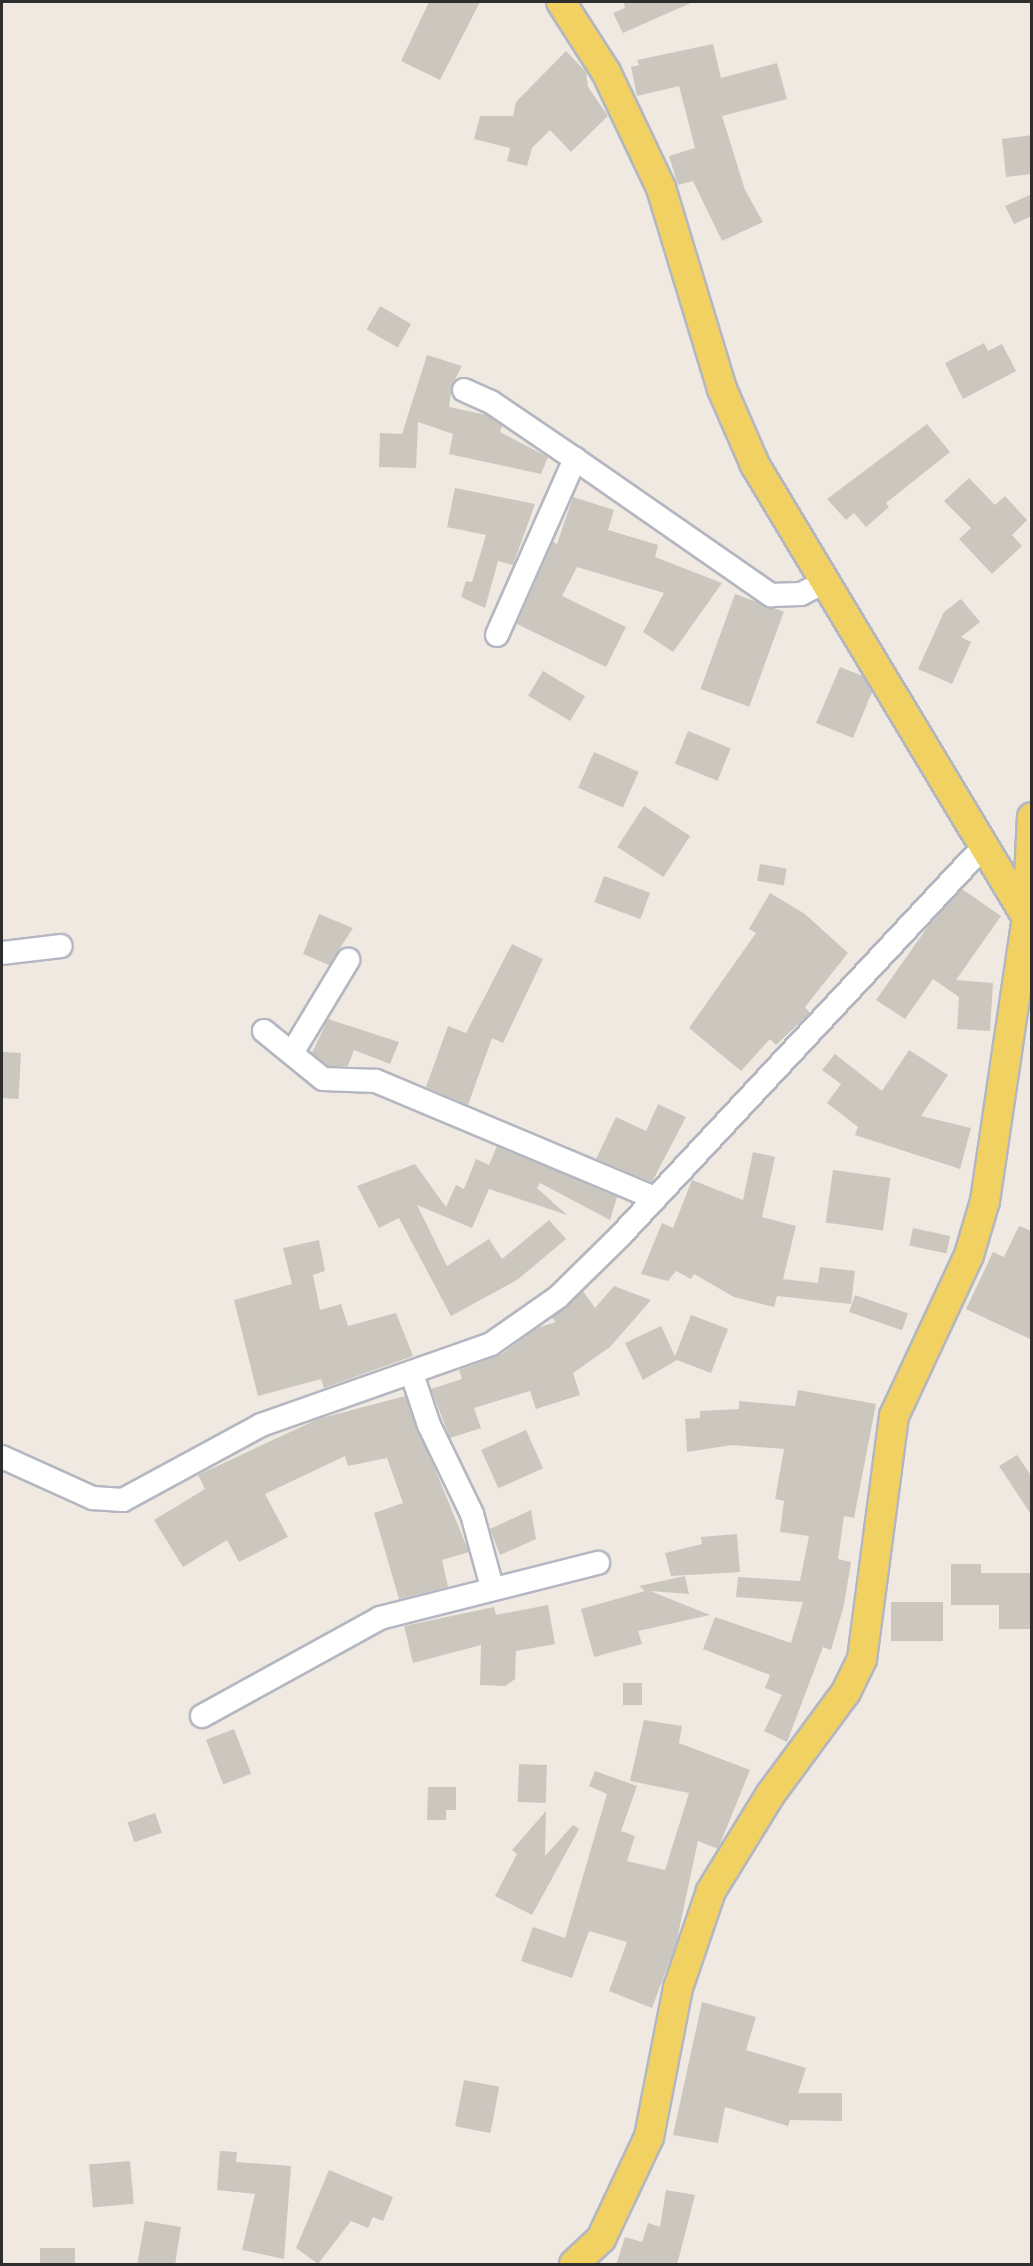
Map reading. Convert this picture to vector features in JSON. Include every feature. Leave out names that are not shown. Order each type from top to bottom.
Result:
[{"type":"main road","points":[[561,2],[606,72],[661,188],[723,389],[755,465],[1027,918]]},
{"type":"main road","points":[[574,2265],[601,2239],[649,2137],[678,1988],[711,1892],[770,1795],[846,1692],[862,1659],[894,1416],[969,1255],[985,1201],[1027,918],[1032,817]]},
{"type":"street","points":[[464,390],[492,402],[771,595],[801,594],[825,582]]},
{"type":"street","points":[[497,635],[574,459]]},
{"type":"street","points":[[2,1457],[93,1498],[123,1500],[261,1425],[412,1374],[491,1344],[558,1297],[656,1198],[984,846]]},
{"type":"street","points":[[2,953],[61,946]]},
{"type":"street","points":[[292,1053],[348,960]]},
{"type":"street","points":[[264,1031],[323,1078],[376,1081],[656,1198]]},
{"type":"street","points":[[412,1374],[429,1425],[472,1514],[492,1587]]},
{"type":"street","points":[[202,1716],[380,1617],[492,1587],[536,1583],[598,1563]]},
{"type":"building","points":[[429,2],[480,2],[440,80],[401,61]]},
{"type":"building","points":[[623,2],[693,2],[623,33],[613,13],[625,8]]},
{"type":"building","points":[[713,44],[721,78],[777,63],[787,99],[722,116],[745,190],[763,222],[722,241],[693,181],[678,185],[669,156],[695,148],[679,86],[637,96],[631,67],[639,65],[637,60]]},
{"type":"building","points":[[566,51],[586,72],[588,87],[608,116],[571,152],[550,130],[532,148],[527,166],[507,161],[510,148],[474,139],[480,116],[513,116],[516,102]]},
{"type":"building","points":[[1032,135],[1032,174],[1006,177],[1002,139]]},
{"type":"building","points":[[1032,194],[1032,216],[1014,224],[1005,206]]},
{"type":"building","points":[[380,306],[411,324],[398,347],[366,329]]},
{"type":"building","points":[[984,343],[988,351],[1002,344],[1016,371],[963,399],[945,363]]},
{"type":"building","points":[[427,355],[462,366],[452,385],[449,407],[487,415],[502,426],[500,432],[548,457],[541,474],[449,454],[453,434],[418,422],[416,468],[379,467],[380,433],[402,434]]},
{"type":"building","points":[[927,424],[950,452],[886,503],[889,507],[866,527],[854,513],[846,520],[827,499]]},
{"type":"building","points":[[969,478],[995,505],[1005,496],[1027,520],[1012,535],[1022,546],[992,574],[959,539],[971,528],[944,501]]},
{"type":"building","points":[[455,488],[535,504],[513,565],[498,561],[485,608],[461,597],[466,581],[472,582],[486,535],[447,527]]},
{"type":"building","points":[[573,497],[614,510],[608,530],[658,545],[655,557],[722,583],[673,652],[643,632],[664,593],[577,567],[562,596],[626,627],[606,667],[517,624],[553,542],[557,544]]},
{"type":"building","points":[[735,594],[784,612],[749,707],[700,689]]},
{"type":"building","points":[[961,599],[980,622],[961,637],[971,642],[952,684],[918,669],[944,612]]},
{"type":"building","points":[[840,667],[863,676],[872,692],[853,738],[816,723]]},
{"type":"building","points":[[543,671],[585,696],[570,721],[528,696]]},
{"type":"building","points":[[688,731],[731,748],[718,781],[675,763]]},
{"type":"building","points":[[594,752],[639,772],[623,808],[578,788]]},
{"type":"building","points":[[644,806],[690,836],[663,877],[617,847]]},
{"type":"building","points":[[760,864],[787,869],[784,885],[757,881]]},
{"type":"building","points":[[604,876],[650,893],[640,919],[594,902]]},
{"type":"building","points":[[962,889],[1001,916],[956,980],[993,983],[990,1031],[957,1029],[959,997],[933,979],[905,1019],[876,1000],[929,925]]},
{"type":"building","points":[[770,893],[805,914],[848,953],[805,1007],[810,1013],[776,1045],[770,1039],[741,1071],[689,1028],[756,933],[749,929]]},
{"type":"building","points":[[319,914],[353,928],[329,965],[303,954]]},
{"type":"building","points":[[512,944],[543,959],[503,1043],[492,1038],[468,1105],[426,1087],[448,1026],[466,1033]]},
{"type":"building","points":[[328,1019],[399,1042],[390,1064],[354,1050],[348,1066],[328,1066],[312,1053]]},
{"type":"building","points":[[909,1050],[948,1075],[921,1116],[971,1128],[960,1169],[855,1135],[858,1127],[827,1103],[841,1084],[822,1070],[835,1054],[882,1091]]},
{"type":"building","points":[[2,1052],[21,1053],[19,1099],[2,1098]]},
{"type":"building","points":[[658,1104],[686,1117],[652,1182],[596,1159],[616,1117],[646,1131]]},
{"type":"building","points":[[497,1146],[617,1197],[610,1220],[540,1183],[537,1188],[567,1215],[489,1189],[472,1228],[417,1205],[447,1266],[489,1239],[502,1259],[549,1220],[566,1239],[517,1280],[451,1316],[399,1218],[379,1228],[357,1186],[415,1164],[446,1207],[456,1185],[464,1189],[476,1159],[489,1165]]},
{"type":"building","points":[[753,1152],[775,1157],[762,1217],[796,1226],[783,1279],[818,1283],[820,1267],[855,1271],[851,1304],[777,1296],[774,1307],[734,1297],[694,1274],[691,1279],[676,1271],[668,1281],[641,1274],[662,1223],[673,1228],[692,1180],[743,1200]]},
{"type":"building","points":[[833,1170],[890,1178],[883,1231],[826,1222]]},
{"type":"building","points":[[1019,1226],[1032,1231],[1032,1340],[966,1309],[993,1252],[1004,1257]]},
{"type":"building","points":[[913,1228],[950,1236],[946,1254],[909,1246]]},
{"type":"building","points":[[319,1240],[325,1271],[313,1275],[320,1310],[341,1304],[348,1326],[396,1313],[413,1356],[324,1388],[321,1379],[258,1396],[234,1300],[292,1284],[283,1248]]},
{"type":"building","points":[[614,1286],[651,1300],[610,1347],[573,1373],[580,1395],[536,1409],[530,1391],[474,1408],[481,1428],[450,1438],[431,1389],[462,1379],[459,1370],[502,1354],[537,1328],[556,1322],[552,1318],[583,1291],[595,1308]]},
{"type":"building","points":[[855,1295],[908,1313],[902,1330],[849,1312]]},
{"type":"building","points":[[691,1315],[728,1329],[711,1373],[677,1360],[643,1380],[625,1343],[661,1326],[675,1356]]},
{"type":"building","points":[[798,1390],[876,1404],[854,1518],[844,1516],[838,1559],[851,1562],[844,1605],[831,1650],[823,1647],[787,1742],[764,1731],[782,1695],[765,1688],[770,1675],[703,1649],[715,1617],[791,1643],[803,1602],[736,1597],[738,1577],[800,1581],[809,1536],[780,1532],[784,1501],[775,1499],[784,1449],[732,1445],[687,1452],[685,1419],[700,1418],[700,1411],[739,1409],[739,1401],[795,1406]]},
{"type":"building","points":[[405,1396],[469,1552],[442,1560],[448,1587],[399,1599],[374,1513],[403,1503],[387,1458],[348,1466],[345,1456],[265,1494],[288,1537],[239,1562],[227,1540],[183,1567],[154,1520],[205,1489],[198,1475],[318,1419]]},
{"type":"building","points":[[526,1430],[543,1468],[498,1488],[481,1450]]},
{"type":"building","points":[[1017,1455],[1032,1477],[1032,1516],[999,1466]]},
{"type":"building","points":[[531,1510],[536,1539],[500,1555],[490,1529]]},
{"type":"building","points":[[737,1534],[740,1572],[671,1576],[665,1553],[702,1544],[701,1537]]},
{"type":"building","points":[[951,1564],[981,1564],[981,1573],[1032,1573],[1032,1629],[999,1629],[999,1605],[951,1605]]},
{"type":"building","points":[[685,1576],[689,1594],[650,1591],[710,1615],[638,1631],[642,1644],[594,1657],[581,1609],[645,1591],[639,1586]]},
{"type":"building","points":[[891,1602],[943,1602],[943,1641],[891,1641]]},
{"type":"building","points":[[548,1605],[555,1644],[516,1651],[515,1679],[505,1686],[480,1685],[481,1645],[413,1663],[404,1626],[494,1607],[496,1615]]},
{"type":"building","points":[[623,1683],[642,1683],[642,1705],[623,1705]]},
{"type":"building","points":[[644,1720],[682,1726],[679,1743],[750,1770],[718,1849],[698,1841],[676,1944],[652,2008],[609,1991],[627,1942],[589,1931],[572,1978],[521,1961],[533,1927],[565,1938],[607,1794],[589,1786],[595,1771],[637,1786],[621,1831],[635,1836],[627,1861],[665,1870],[689,1793],[630,1781]]},
{"type":"building","points":[[234,1729],[251,1774],[223,1785],[206,1740]]},
{"type":"building","points":[[519,1764],[547,1765],[546,1803],[518,1802]]},
{"type":"building","points":[[428,1787],[456,1787],[456,1810],[446,1810],[446,1820],[427,1820]]},
{"type":"building","points":[[546,1811],[545,1856],[573,1825],[579,1829],[532,1915],[495,1896],[517,1854],[512,1850]]},
{"type":"building","points":[[155,1813],[162,1833],[134,1842],[128,1822]]},
{"type":"building","points":[[702,2002],[756,2017],[746,2050],[806,2068],[798,2093],[842,2093],[842,2121],[790,2120],[788,2126],[725,2107],[718,2143],[673,2135]]},
{"type":"building","points":[[464,2080],[499,2087],[490,2133],[455,2126]]},
{"type":"building","points":[[220,2151],[237,2152],[236,2162],[291,2166],[284,2259],[242,2250],[255,2194],[217,2190]]},
{"type":"building","points":[[130,2161],[134,2204],[93,2207],[89,2165]]},
{"type":"building","points":[[329,2170],[393,2197],[383,2221],[373,2217],[368,2228],[351,2221],[318,2264],[296,2248]]},
{"type":"building","points":[[666,2190],[695,2195],[677,2265],[616,2265],[625,2237],[642,2242],[648,2223],[660,2227]]},
{"type":"building","points":[[145,2221],[181,2227],[175,2265],[137,2265]]},
{"type":"building","points":[[40,2248],[75,2248],[75,2264],[40,2264]]}]
